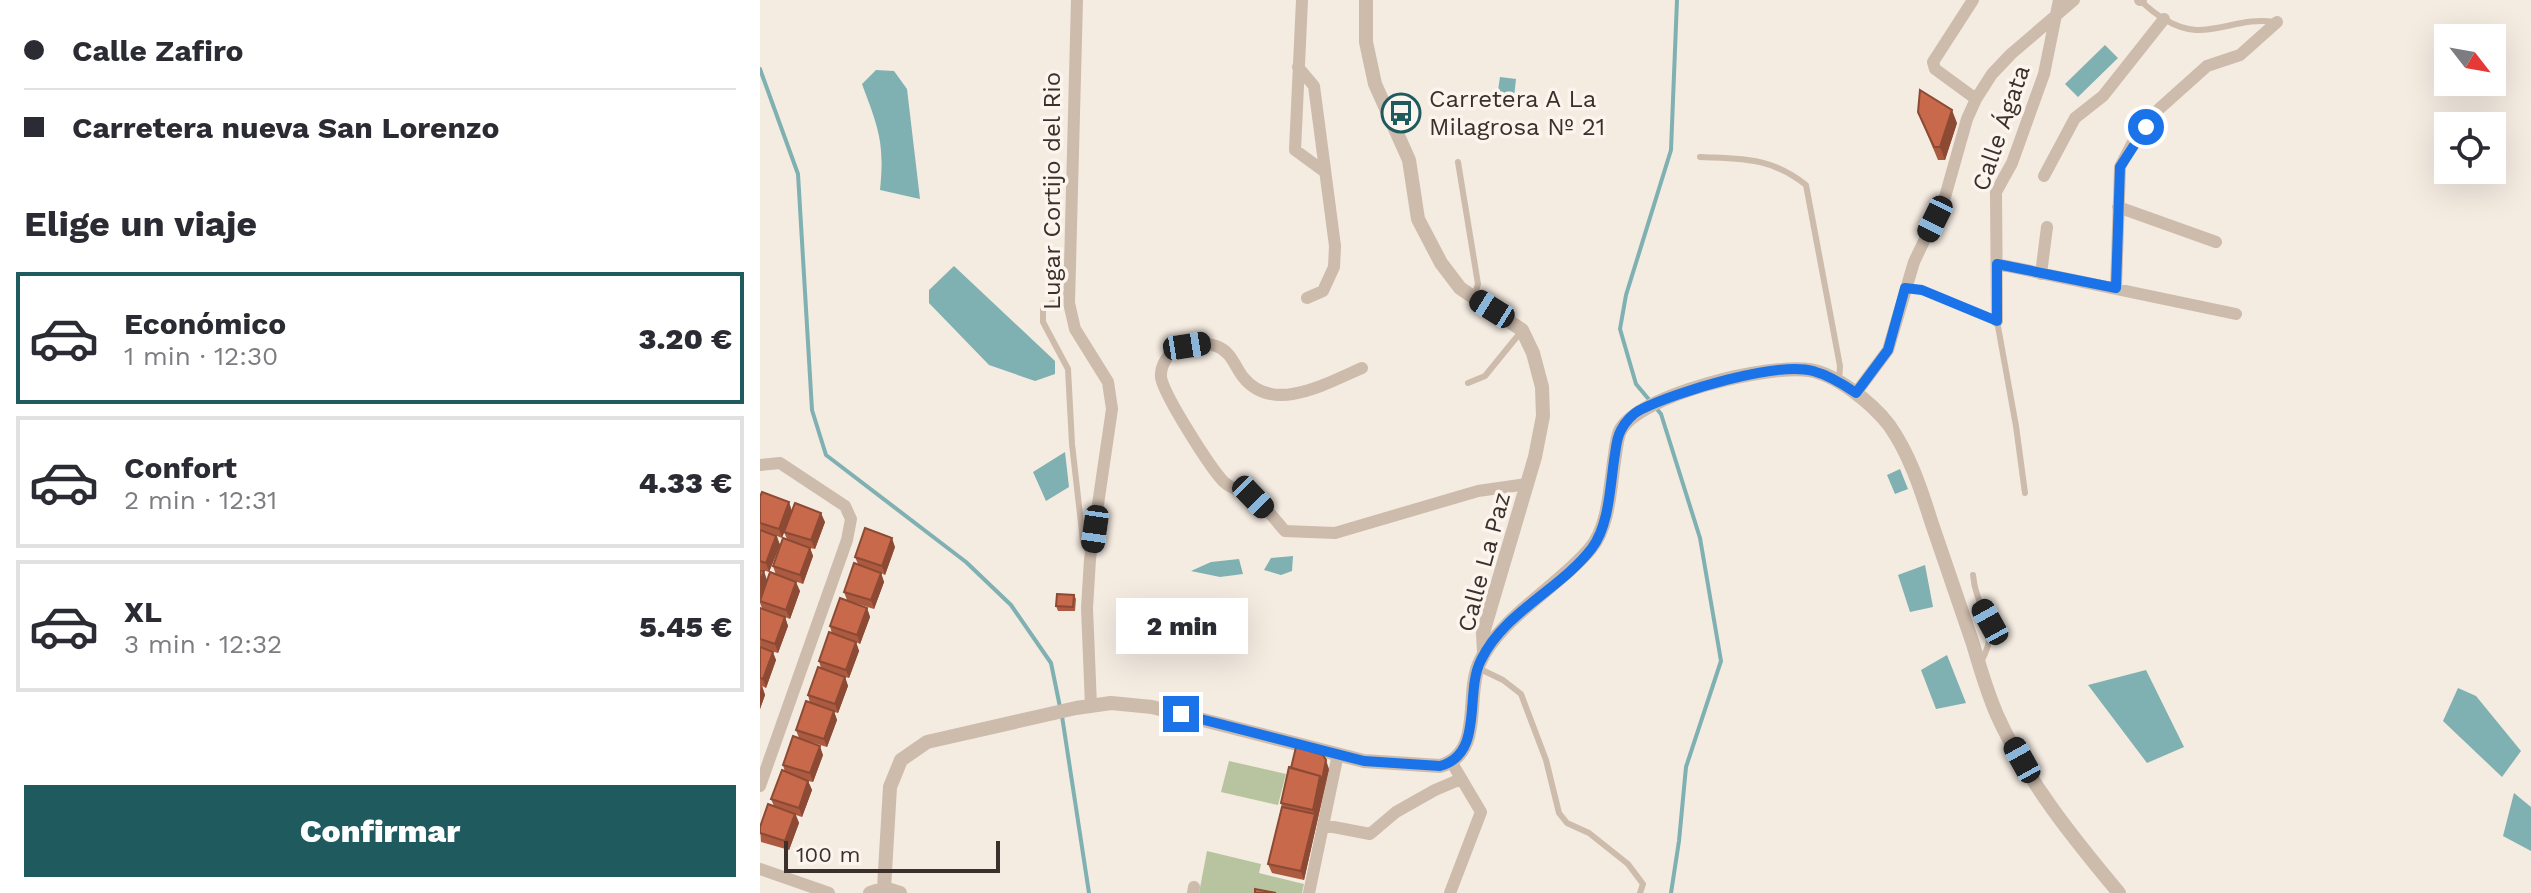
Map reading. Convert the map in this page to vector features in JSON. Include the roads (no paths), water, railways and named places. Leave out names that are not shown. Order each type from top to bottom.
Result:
[{"type":"street","name":"Lugar Cortijo del Rio","points":[[1077,0],[1069,303],[1075,329],[1108,382],[1112,409],[1090,559],[1087,608],[1091,706]]},
{"type":"street","points":[[1302,0],[1295,150],[1325,172]]},
{"type":"street","points":[[1366,0],[1366,42],[1375,84],[1409,160],[1418,219],[1441,263],[1460,288],[1522,330]]},
{"type":"street","points":[[1973,0],[1933,62],[1935,69],[1976,99]]},
{"type":"street","name":"Calle Ágata","points":[[1997,321],[1996,192],[2012,163],[2044,74],[2059,0]]},
{"type":"street","points":[[1856,393],[1888,350],[1914,262],[1945,197],[1967,119],[1976,99],[1992,74],[2011,54],[2074,0]]},
{"type":"street","points":[[2044,176],[2075,118],[2103,96],[2164,19]]},
{"type":"street","points":[[2116,288],[2120,167],[2132,144],[2159,109],[2207,66],[2240,55],[2277,22]]},
{"type":"street","points":[[1298,67],[1314,86],[1335,246],[1334,267],[1323,291],[1307,298]]},
{"type":"street","points":[[2118,207],[2216,242]]},
{"type":"street","points":[[2041,274],[2047,227]]},
{"type":"street","points":[[1997,264],[2236,314]]},
{"type":"street","name":"Calle La Paz","points":[[1484,652],[1483,633],[1535,457],[1543,416],[1542,387],[1533,353],[1522,330]]},
{"type":"street","points":[[1362,368],[1312,390],[1289,395],[1269,393],[1249,384],[1236,368],[1230,354],[1218,346],[1204,343],[1175,349],[1164,362],[1161,377],[1173,406],[1207,463],[1227,485],[1253,497],[1285,531],[1335,533],[1478,491],[1527,484]]},
{"type":"street","points":[[900,893],[877,890],[890,787],[901,760],[927,742],[1111,703],[1152,707],[1364,761],[1420,766],[1452,763],[1469,735],[1477,667],[1484,652],[1498,634],[1592,548],[1602,528],[1619,433],[1628,419],[1639,410],[1687,390],[1788,368],[1812,370],[1839,382],[1856,393],[1889,425],[1917,479],[1997,714],[2035,783],[2074,839],[2119,893]]},
{"type":"street","points":[[760,465],[780,463],[845,506],[851,519],[847,540],[760,786]]},
{"type":"street","points":[[1309,893],[1338,754]]},
{"type":"street","points":[[1450,893],[1481,812],[1452,763]]},
{"type":"street","points":[[1323,825],[1370,834],[1396,812],[1461,779]]},
{"type":"street","points":[[760,869],[829,893]]},
{"type":"lane","points":[[2140,0],[2156,16],[2195,30],[2237,22],[2277,22]]},
{"type":"lane","points":[[1700,157],[1753,160],[1787,170],[1806,185],[1840,366],[1839,382]]},
{"type":"lane","points":[[1458,162],[1478,284],[1474,298]]},
{"type":"lane","points":[[1905,288],[1922,290],[1997,321]]},
{"type":"lane","points":[[1069,303],[1052,303],[1043,309],[1043,322],[1068,369],[1072,444],[1083,541],[1090,559]]},
{"type":"lane","name":"Calle Ágata","points":[[1997,321],[2025,493]]},
{"type":"lane","points":[[1468,383],[1485,376],[1522,330]]},
{"type":"lane","points":[[1973,575],[1975,594],[1990,622],[1991,643],[1980,666]]},
{"type":"lane","points":[[1477,667],[1503,680],[1521,694],[1546,760],[1559,813],[1567,823],[1589,833],[1628,864],[1643,884],[1640,893]]},
{"type":"water","points":[[2105,45],[2118,58],[2078,97],[2065,84]]},
{"type":"water","points":[[876,70],[894,71],[907,89],[920,199],[880,190],[882,159],[879,135],[862,84]]},
{"type":"water","points":[[1500,77],[1516,79],[1513,106],[1496,104]]},
{"type":"water","points":[[954,266],[1055,361],[1055,374],[1035,381],[989,365],[929,303],[929,290]]},
{"type":"water","points":[[1065,452],[1069,487],[1046,501],[1033,472]]},
{"type":"water","points":[[1900,469],[1908,489],[1895,494],[1887,475]]},
{"type":"water","points":[[1293,556],[1292,571],[1281,575],[1264,570],[1271,558]]},
{"type":"water","points":[[1239,559],[1243,574],[1220,577],[1191,571],[1211,562]]},
{"type":"water","points":[[1925,565],[1933,607],[1910,612],[1898,575]]},
{"type":"water","points":[[1947,655],[1966,703],[1936,709],[1921,670]]},
{"type":"water","points":[[2146,670],[2184,747],[2147,763],[2088,685]]},
{"type":"water","points":[[2458,688],[2476,696],[2521,751],[2502,777],[2443,721]]},
{"type":"water","points":[[2514,793],[2531,807],[2531,851],[2503,836]]},
{"type":"waterway","points":[[1671,893],[1686,767],[1721,661],[1700,538],[1661,414],[1636,384],[1620,329],[1626,295],[1671,150],[1677,0]]},
{"type":"waterway","points":[[760,69],[798,174],[812,410],[826,455],[966,562],[1011,605],[1051,663],[1060,707]]},
{"type":"waterway","points":[[1062,716],[1089,893]]},
{"type":"place","name":"Carretera A La Milagrosa Nº 21","points":[[1401,113]]}]
